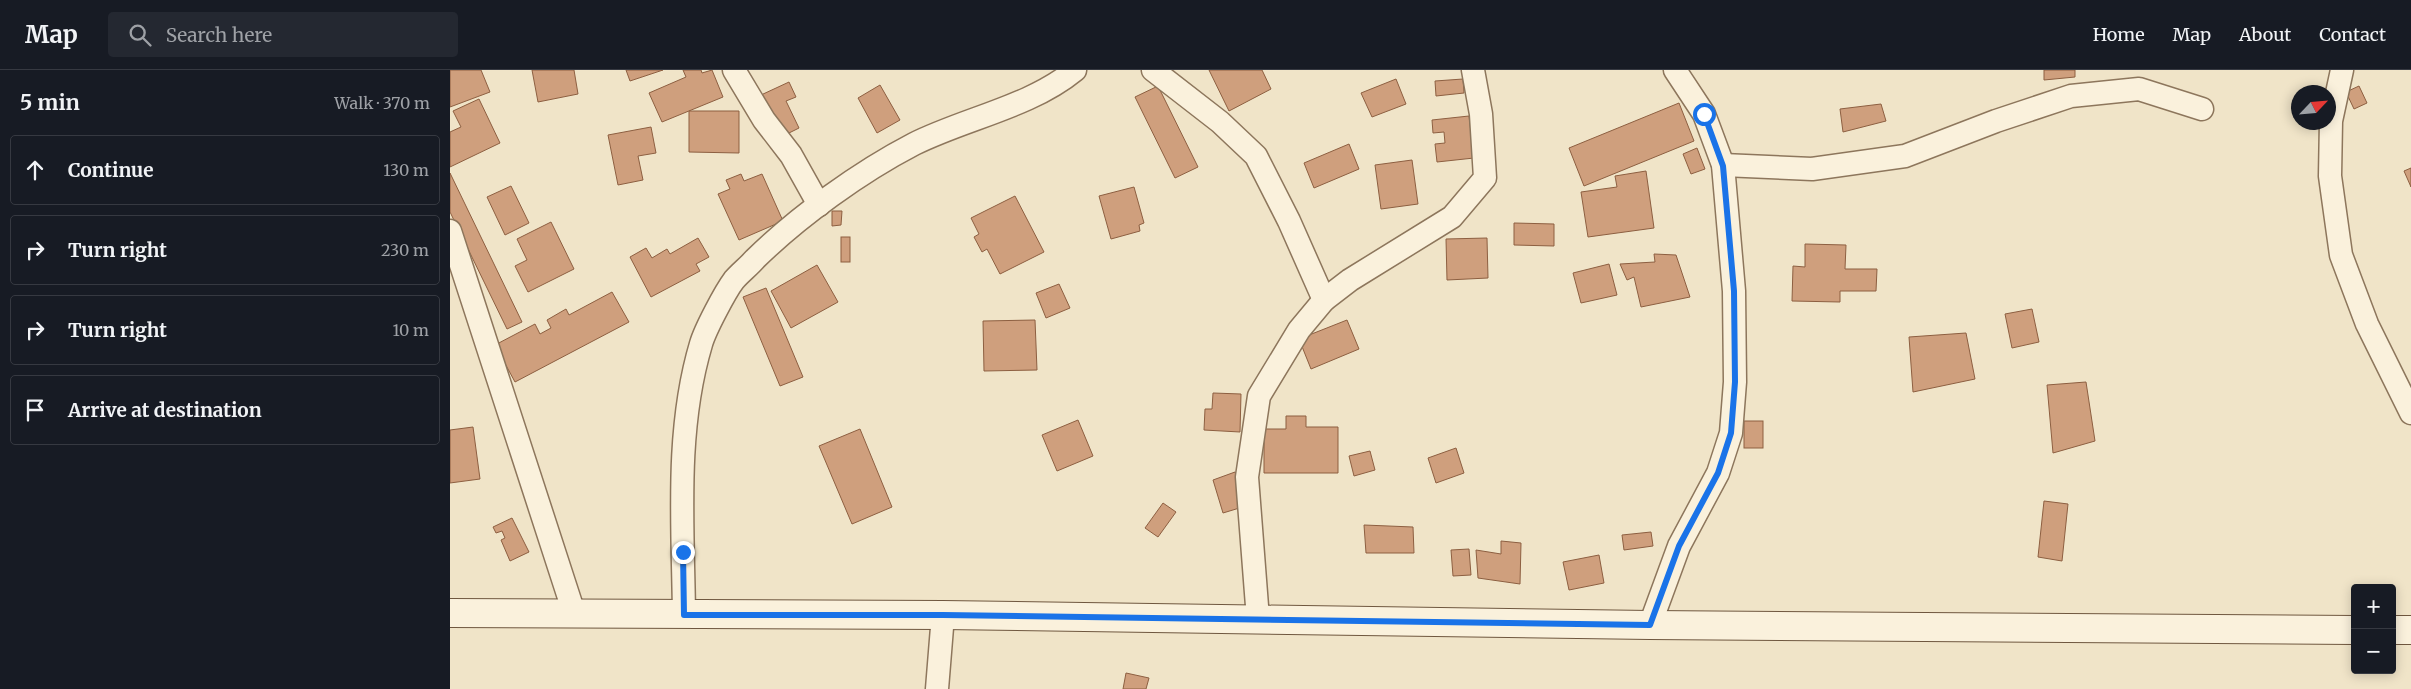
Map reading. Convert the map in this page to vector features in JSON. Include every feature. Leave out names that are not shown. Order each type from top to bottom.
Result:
[{"type":"main road","points":[[450,613],[943,615],[1650,625],[2351,630]]},
{"type":"main road","points":[[2396,630],[2411,630]]},
{"type":"street","points":[[734,70],[764,120],[791,155],[819,205]]},
{"type":"street","points":[[684,615],[683,485],[686,408],[702,342],[734,280],[774,241],[819,205],[902,151],[940,131],[1014,103],[1062,80],[1075,70]]},
{"type":"street","points":[[1153,70],[1220,122],[1256,156],[1289,222],[1324,300]]},
{"type":"street","points":[[1258,618],[1248,477],[1259,396],[1299,330],[1324,300],[1350,280],[1452,217],[1485,178],[1481,114],[1473,70]]},
{"type":"street","points":[[1650,625],[1679,546],[1718,473],[1731,433],[1735,382],[1734,291],[1723,166],[1704,114],[1675,70]]},
{"type":"street","points":[[2342,70],[2331,121],[2330,176],[2340,254],[2367,324],[2411,413]]},
{"type":"street","points":[[1723,166],[1812,169],[1905,156],[1996,121],[2071,96],[2139,89],[2202,109]]},
{"type":"street","points":[[450,232],[574,613]]},
{"type":"street","points":[[937,689],[943,615]]},
{"type":"building","points":[[450,70],[481,70],[490,92],[450,107]]},
{"type":"building","points":[[532,70],[574,70],[578,94],[538,102]]},
{"type":"building","points":[[626,70],[663,70],[630,81]]},
{"type":"building","points":[[683,70],[701,70],[702,73],[712,70],[723,97],[662,122],[649,93],[686,77]]},
{"type":"building","points":[[1209,70],[1262,70],[1271,89],[1229,111]]},
{"type":"building","points":[[2044,70],[2075,70],[2075,77],[2044,80]]},
{"type":"building","points":[[1396,79],[1406,104],[1372,117],[1361,93]]},
{"type":"building","points":[[1463,79],[1464,93],[1436,96],[1435,81]]},
{"type":"building","points":[[789,82],[796,97],[786,101],[799,128],[781,137],[761,95]]},
{"type":"building","points":[[880,85],[900,120],[877,133],[858,98]]},
{"type":"building","points":[[1158,86],[1198,167],[1175,178],[1135,97]]},
{"type":"building","points":[[2359,86],[2367,103],[2354,109],[2346,92]]},
{"type":"building","points":[[479,99],[500,143],[450,167],[450,132],[461,127],[453,111]]},
{"type":"building","points":[[1679,103],[1694,141],[1584,186],[1569,148]]},
{"type":"building","points":[[1881,104],[1886,121],[1843,132],[1840,109]]},
{"type":"building","points":[[689,111],[739,111],[739,153],[689,152]]},
{"type":"building","points":[[1469,116],[1474,158],[1437,162],[1435,144],[1445,143],[1444,132],[1433,133],[1432,120]]},
{"type":"building","points":[[651,127],[656,153],[638,156],[643,180],[618,185],[608,135]]},
{"type":"building","points":[[1349,144],[1359,169],[1314,188],[1304,163]]},
{"type":"building","points":[[1697,148],[1705,169],[1691,174],[1683,154]]},
{"type":"building","points":[[1412,160],[1418,204],[1381,209],[1375,165]]},
{"type":"building","points":[[2411,168],[2411,187],[2404,171]]},
{"type":"building","points":[[1646,171],[1654,228],[1588,237],[1581,192],[1617,187],[1615,176]]},
{"type":"building","points":[[450,173],[522,322],[507,329],[450,212]]},
{"type":"building","points":[[741,174],[744,181],[762,174],[783,221],[739,240],[718,194],[730,189],[726,180]]},
{"type":"building","points":[[511,186],[529,223],[505,235],[487,197]]},
{"type":"building","points":[[1134,187],[1144,223],[1139,225],[1140,231],[1111,239],[1099,196]]},
{"type":"building","points":[[1015,196],[1044,252],[1000,274],[987,249],[982,252],[974,237],[979,234],[971,218]]},
{"type":"building","points":[[832,211],[842,211],[841,225],[832,226]]},
{"type":"building","points":[[551,222],[574,269],[528,292],[515,266],[527,260],[517,239]]},
{"type":"building","points":[[1514,223],[1554,224],[1554,246],[1514,245]]},
{"type":"building","points":[[841,237],[850,237],[850,262],[841,262]]},
{"type":"building","points":[[698,238],[709,257],[696,264],[700,271],[651,297],[630,257],[646,248],[652,258],[667,249],[670,254]]},
{"type":"building","points":[[1487,238],[1488,278],[1447,280],[1446,239]]},
{"type":"building","points":[[1805,244],[1846,245],[1845,269],[1877,269],[1876,291],[1840,291],[1840,302],[1792,301],[1793,266],[1805,267]]},
{"type":"building","points":[[1654,254],[1676,255],[1690,297],[1641,307],[1634,277],[1627,280],[1620,264],[1655,262]]},
{"type":"building","points":[[1609,264],[1617,295],[1581,303],[1573,273]]},
{"type":"building","points":[[817,265],[838,302],[791,328],[771,291]]},
{"type":"building","points":[[1059,284],[1070,308],[1046,318],[1036,293]]},
{"type":"building","points":[[766,288],[803,377],[780,386],[743,297]]},
{"type":"building","points":[[612,292],[629,322],[515,382],[495,345],[535,324],[540,334],[551,328],[547,320],[566,309],[569,315]]},
{"type":"building","points":[[2032,309],[2039,342],[2012,348],[2005,314]]},
{"type":"building","points":[[1035,320],[1037,370],[984,371],[983,321]]},
{"type":"building","points":[[1347,320],[1359,349],[1311,369],[1299,339]]},
{"type":"building","points":[[1966,333],[1975,379],[1913,392],[1909,337]]},
{"type":"building","points":[[2086,382],[2095,441],[2053,453],[2047,385]]},
{"type":"building","points":[[1213,393],[1241,394],[1240,432],[1204,430],[1205,409],[1212,409]]},
{"type":"building","points":[[1286,416],[1306,416],[1306,427],[1338,427],[1338,473],[1264,473],[1264,429],[1286,429]]},
{"type":"building","points":[[1078,420],[1093,456],[1057,471],[1042,435]]},
{"type":"building","points":[[1744,421],[1763,421],[1763,448],[1744,448]]},
{"type":"building","points":[[473,427],[480,479],[450,483],[450,430]]},
{"type":"building","points":[[860,429],[892,507],[852,524],[819,446]]},
{"type":"building","points":[[1456,448],[1464,473],[1436,483],[1428,458]]},
{"type":"building","points":[[1370,451],[1375,470],[1354,476],[1349,456]]},
{"type":"building","points":[[1235,472],[1246,506],[1223,513],[1213,480]]},
{"type":"building","points":[[2044,501],[2068,504],[2062,561],[2038,557]]},
{"type":"building","points":[[1163,503],[1176,512],[1158,537],[1145,528]]},
{"type":"building","points":[[512,518],[529,552],[510,561],[501,540],[505,538],[502,531],[496,533],[493,527]]},
{"type":"building","points":[[1364,525],[1413,527],[1414,553],[1366,553]]},
{"type":"building","points":[[1651,532],[1653,546],[1624,550],[1622,535]]},
{"type":"building","points":[[1501,541],[1521,543],[1520,584],[1478,578],[1476,550],[1501,554]]},
{"type":"building","points":[[1469,549],[1471,575],[1453,576],[1451,550]]},
{"type":"building","points":[[1599,555],[1604,583],[1569,590],[1563,562]]},
{"type":"building","points":[[1126,673],[1149,678],[1146,689],[1123,689]]},
{"type":"route","points":[[683,552],[684,615],[1258,618],[1650,625],[1679,546],[1718,473],[1731,433],[1735,382],[1734,291],[1723,166],[1704,114]]}]
